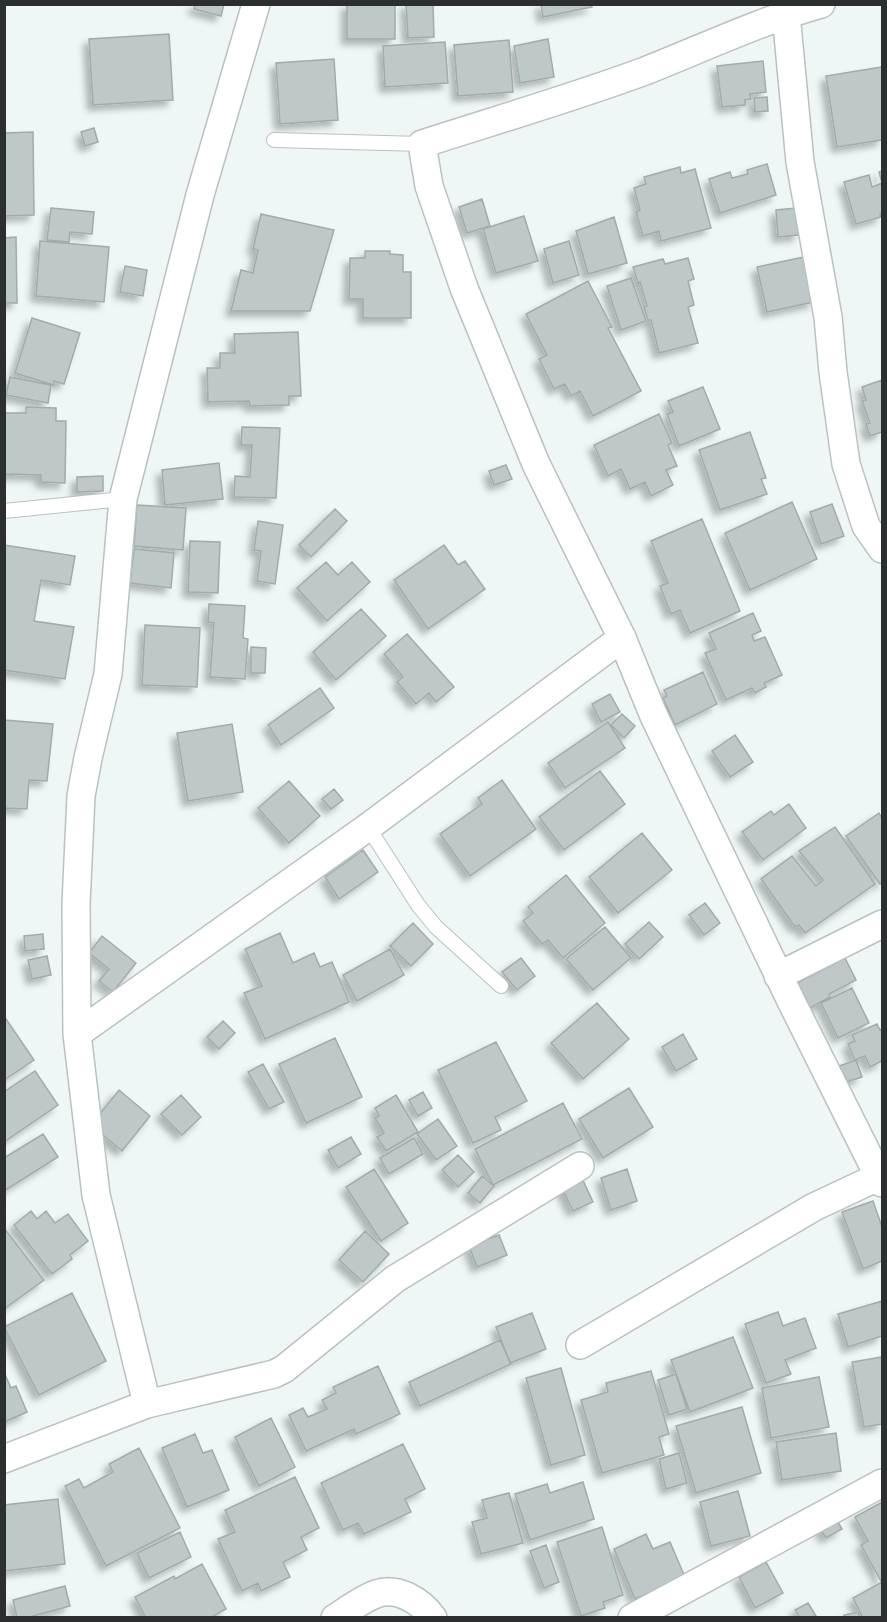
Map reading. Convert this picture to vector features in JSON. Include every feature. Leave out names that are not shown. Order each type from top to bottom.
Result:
[{"type":"street","points":[[147,1404],[96,1195],[77,1034],[76,904],[81,796],[108,674],[123,499],[200,195],[256,4]]},
{"type":"street","points":[[580,1345],[814,1207],[881,1180],[778,976],[653,714],[622,638],[536,464],[464,288],[429,186],[422,144],[615,81],[786,14],[821,4]]},
{"type":"street","points":[[786,14],[800,162],[828,317],[846,464],[866,526],[882,549]]},
{"type":"street","points":[[77,1034],[368,827],[622,638]]},
{"type":"street","points":[[778,976],[882,924]]},
{"type":"street","points":[[4,1459],[147,1404],[274,1374],[284,1369],[395,1279],[580,1166]]},
{"type":"street","points":[[633,1617],[882,1483]]},
{"type":"street","points":[[335,1617],[377,1593],[396,1592],[414,1600],[433,1617]]},
{"type":"lane","points":[[274,140],[422,144]]},
{"type":"lane","points":[[4,511],[123,499]]},
{"type":"lane","points":[[368,827],[418,905],[436,927],[501,986]]},
{"type":"building","points":[[195,4],[224,4],[221,16],[194,9]]},
{"type":"building","points":[[347,4],[395,4],[395,39],[347,39]]},
{"type":"building","points":[[406,4],[433,4],[434,37],[408,38]]},
{"type":"building","points":[[541,4],[591,4],[592,7],[543,17]]},
{"type":"building","points":[[169,34],[173,100],[93,105],[89,39]]},
{"type":"building","points":[[548,39],[554,77],[520,83],[514,46]]},
{"type":"building","points":[[509,40],[513,92],[458,96],[454,45]]},
{"type":"building","points":[[445,42],[448,83],[385,87],[383,46]]},
{"type":"building","points":[[334,59],[338,120],[280,124],[276,63]]},
{"type":"building","points":[[763,61],[766,92],[750,94],[751,99],[745,100],[745,105],[722,107],[717,66]]},
{"type":"building","points":[[882,67],[882,140],[837,147],[826,76]]},
{"type":"building","points":[[767,97],[768,111],[755,112],[754,98]]},
{"type":"building","points":[[94,128],[98,142],[85,146],[81,132]]},
{"type":"building","points":[[33,132],[34,215],[4,216],[4,133]]},
{"type":"building","points":[[767,164],[776,195],[720,213],[709,179],[730,172],[732,178],[748,174],[747,170]]},
{"type":"building","points":[[680,167],[681,173],[695,169],[711,228],[661,241],[659,231],[643,236],[636,212],[640,210],[634,188],[646,184],[644,177]]},
{"type":"building","points":[[869,175],[872,187],[882,183],[881,217],[856,224],[844,182]]},
{"type":"building","points":[[482,199],[490,226],[467,233],[459,207]]},
{"type":"building","points":[[51,208],[94,212],[92,234],[70,232],[69,242],[47,240]]},
{"type":"building","points":[[796,208],[799,235],[778,237],[776,210]]},
{"type":"building","points":[[261,214],[334,230],[310,311],[231,311],[241,270],[253,273],[258,250],[253,249]]},
{"type":"building","points":[[524,216],[538,261],[496,273],[483,229]]},
{"type":"building","points":[[614,217],[627,263],[588,274],[576,231]]},
{"type":"building","points":[[16,237],[17,303],[4,303],[4,238]]},
{"type":"building","points":[[40,241],[109,247],[104,302],[36,296]]},
{"type":"building","points":[[569,241],[579,275],[553,283],[544,249]]},
{"type":"building","points":[[365,251],[390,251],[390,254],[403,255],[403,272],[411,272],[411,318],[363,318],[363,299],[349,299],[350,258],[365,258]]},
{"type":"building","points":[[804,257],[814,302],[767,312],[757,267]]},
{"type":"building","points":[[688,258],[694,279],[688,281],[694,305],[688,307],[698,343],[659,353],[651,320],[648,320],[644,307],[647,306],[640,282],[638,283],[633,267],[663,259],[665,264]]},
{"type":"building","points":[[125,266],[147,270],[143,296],[120,292]]},
{"type":"building","points":[[631,278],[646,321],[621,330],[607,286]]},
{"type":"building","points":[[588,281],[612,327],[608,328],[641,391],[593,416],[580,391],[571,396],[565,384],[554,389],[539,359],[547,355],[526,314]]},
{"type":"building","points":[[32,318],[80,333],[64,384],[54,381],[53,385],[15,373]]},
{"type":"building","points":[[298,332],[301,396],[289,396],[289,405],[250,406],[249,401],[208,402],[207,368],[220,368],[220,353],[235,353],[234,334]]},
{"type":"building","points":[[10,377],[51,385],[48,403],[6,395]]},
{"type":"building","points":[[882,380],[882,432],[870,436],[866,424],[870,423],[862,401],[866,400],[862,387]]},
{"type":"building","points":[[703,387],[720,429],[679,446],[667,414],[673,412],[668,401]]},
{"type":"building","points":[[26,407],[56,408],[56,421],[66,421],[65,483],[41,482],[41,475],[4,474],[4,413],[26,413]]},
{"type":"building","points":[[659,414],[672,443],[668,445],[677,466],[666,470],[673,485],[651,496],[645,482],[630,489],[621,469],[608,476],[594,445]]},
{"type":"building","points":[[242,427],[280,428],[276,498],[234,497],[235,476],[250,477],[252,445],[241,445]]},
{"type":"building","points":[[750,432],[766,478],[761,479],[767,494],[720,510],[699,450]]},
{"type":"building","points":[[219,463],[223,499],[165,505],[162,470]]},
{"type":"building","points":[[506,465],[512,479],[494,485],[489,471]]},
{"type":"building","points":[[103,476],[103,491],[77,492],[77,477]]},
{"type":"building","points":[[792,502],[817,559],[750,590],[725,533]]},
{"type":"building","points":[[832,504],[844,536],[821,544],[810,512]]},
{"type":"building","points":[[137,505],[186,508],[183,550],[134,546]]},
{"type":"building","points":[[335,509],[347,521],[311,557],[299,545]]},
{"type":"building","points":[[702,519],[740,611],[690,633],[680,610],[671,614],[660,586],[668,583],[651,541]]},
{"type":"building","points":[[258,521],[283,525],[275,584],[257,581],[261,551],[254,550]]},
{"type":"building","points":[[190,541],[220,542],[218,593],[188,592]]},
{"type":"building","points":[[4,545],[75,556],[70,585],[41,580],[34,621],[74,627],[65,679],[4,670]]},
{"type":"building","points":[[444,545],[458,565],[465,561],[485,589],[428,629],[394,580]]},
{"type":"building","points":[[134,549],[174,553],[171,588],[130,583]]},
{"type":"building","points":[[326,562],[338,575],[352,562],[370,582],[327,621],[297,588]]},
{"type":"building","points":[[209,604],[245,606],[243,638],[248,639],[245,679],[210,677],[214,623],[208,622]]},
{"type":"building","points":[[361,609],[386,636],[336,680],[313,652]]},
{"type":"building","points":[[753,613],[761,631],[752,635],[754,641],[765,637],[782,675],[764,683],[766,687],[755,693],[752,688],[726,700],[705,653],[716,649],[709,633]]},
{"type":"building","points":[[145,625],[200,628],[197,687],[142,685]]},
{"type":"building","points":[[407,634],[454,687],[436,702],[429,693],[416,704],[397,682],[403,677],[384,654]]},
{"type":"building","points":[[251,647],[266,648],[265,673],[251,673]]},
{"type":"building","points":[[703,672],[717,704],[675,725],[663,698],[667,696],[664,690]]},
{"type":"building","points":[[320,688],[334,708],[281,745],[268,725]]},
{"type":"building","points":[[610,694],[620,712],[601,722],[592,704]]},
{"type":"building","points":[[622,714],[635,726],[624,738],[611,725]]},
{"type":"building","points":[[4,720],[53,724],[47,781],[29,780],[27,809],[4,808]]},
{"type":"building","points":[[608,722],[625,748],[565,788],[548,763]]},
{"type":"building","points":[[232,724],[243,792],[188,801],[177,733]]},
{"type":"building","points":[[735,735],[753,762],[730,777],[712,751]]},
{"type":"building","points":[[600,771],[625,804],[564,850],[539,817]]},
{"type":"building","points":[[502,780],[536,829],[470,876],[440,834],[482,804],[478,798]]},
{"type":"building","points":[[289,781],[320,816],[289,843],[258,808]]},
{"type":"building","points":[[334,789],[343,800],[331,809],[322,799]]},
{"type":"building","points":[[789,804],[806,828],[763,860],[742,832],[771,811],[774,815]]},
{"type":"building","points":[[879,813],[882,819],[882,883],[880,884],[846,836]]},
{"type":"building","points":[[835,827],[875,884],[805,933],[799,925],[795,927],[761,879],[792,856],[816,886],[823,880],[799,851]]},
{"type":"building","points":[[642,833],[672,870],[618,913],[589,877]]},
{"type":"building","points":[[363,850],[378,872],[339,899],[325,877]]},
{"type":"building","points":[[566,875],[605,923],[563,958],[548,940],[542,944],[523,921],[533,913],[528,907]]},
{"type":"building","points":[[705,903],[720,923],[704,935],[689,915]]},
{"type":"building","points":[[649,922],[663,937],[639,959],[625,944]]},
{"type":"building","points":[[413,923],[433,944],[411,966],[390,946]]},
{"type":"building","points":[[605,927],[631,958],[593,990],[566,959]]},
{"type":"building","points":[[280,933],[293,963],[314,953],[320,967],[332,962],[349,1002],[265,1039],[244,993],[262,986],[245,949]]},
{"type":"building","points":[[43,934],[44,949],[25,951],[24,936]]},
{"type":"building","points":[[102,936],[136,963],[113,992],[99,981],[109,969],[89,953]]},
{"type":"building","points":[[390,949],[404,975],[357,1001],[343,975]]},
{"type":"building","points":[[47,956],[51,975],[32,979],[28,960]]},
{"type":"building","points":[[521,958],[535,976],[517,990],[502,972]]},
{"type":"building","points":[[845,958],[856,980],[829,994],[830,997],[810,1008],[797,983]]},
{"type":"building","points":[[852,988],[869,1023],[838,1038],[821,1003]]},
{"type":"building","points":[[597,1003],[629,1039],[583,1079],[551,1043]]},
{"type":"building","points":[[4,1016],[34,1060],[4,1080]]},
{"type":"building","points":[[223,1021],[235,1033],[219,1049],[207,1037]]},
{"type":"building","points":[[877,1024],[880,1030],[882,1029],[882,1061],[870,1067],[865,1056],[855,1060],[848,1044],[855,1041],[852,1035]]},
{"type":"building","points":[[683,1034],[697,1059],[676,1071],[662,1047]]},
{"type":"building","points":[[335,1038],[362,1097],[306,1123],[279,1064]]},
{"type":"building","points":[[496,1042],[527,1101],[495,1117],[501,1130],[473,1143],[438,1070]]},
{"type":"building","points":[[856,1060],[862,1077],[840,1084],[834,1068]]},
{"type":"building","points":[[263,1064],[284,1102],[269,1109],[248,1072]]},
{"type":"building","points":[[35,1071],[58,1105],[4,1142],[4,1092]]},
{"type":"building","points":[[629,1088],[653,1127],[603,1158],[579,1119]]},
{"type":"building","points":[[119,1090],[150,1116],[122,1151],[91,1125]]},
{"type":"building","points":[[423,1092],[432,1108],[418,1116],[409,1100]]},
{"type":"building","points":[[181,1095],[201,1117],[182,1135],[161,1114]]},
{"type":"building","points":[[396,1095],[418,1132],[386,1151],[377,1137],[384,1133],[375,1118],[379,1116],[375,1108]]},
{"type":"building","points":[[563,1103],[582,1139],[493,1185],[475,1149]]},
{"type":"building","points":[[438,1119],[457,1146],[436,1160],[417,1134]]},
{"type":"building","points":[[43,1134],[58,1157],[4,1191],[4,1158]]},
{"type":"building","points":[[351,1137],[361,1154],[338,1168],[328,1150]]},
{"type":"building","points":[[414,1138],[423,1154],[389,1174],[380,1158]]},
{"type":"building","points":[[458,1155],[474,1172],[458,1187],[442,1170]]},
{"type":"building","points":[[374,1169],[408,1223],[381,1241],[346,1187]]},
{"type":"building","points":[[627,1169],[637,1201],[611,1210],[601,1178]]},
{"type":"building","points":[[482,1176],[494,1186],[480,1203],[468,1193]]},
{"type":"building","points":[[581,1176],[593,1202],[573,1211],[561,1186]]},
{"type":"building","points":[[873,1201],[882,1227],[882,1261],[863,1269],[842,1212]]},
{"type":"building","points":[[31,1211],[37,1219],[46,1211],[55,1223],[68,1214],[88,1241],[70,1255],[72,1259],[52,1274],[14,1225]]},
{"type":"building","points":[[4,1228],[44,1280],[4,1309]]},
{"type":"building","points":[[365,1231],[389,1254],[363,1282],[339,1260]]},
{"type":"building","points":[[499,1235],[507,1255],[477,1267],[469,1246]]},
{"type":"building","points":[[72,1293],[106,1361],[39,1395],[4,1327]]},
{"type":"building","points":[[882,1301],[882,1336],[848,1347],[838,1314]]},
{"type":"building","points":[[778,1312],[783,1326],[805,1318],[816,1348],[785,1360],[791,1374],[766,1383],[745,1324]]},
{"type":"building","points":[[532,1313],[546,1349],[510,1363],[496,1327]]},
{"type":"building","points":[[733,1337],[753,1388],[690,1412],[671,1360]]},
{"type":"building","points":[[500,1340],[511,1364],[420,1406],[409,1382]]},
{"type":"building","points":[[882,1357],[882,1424],[864,1427],[852,1362]]},
{"type":"building","points":[[378,1366],[400,1414],[356,1434],[354,1429],[306,1451],[289,1415],[303,1408],[308,1417],[327,1409],[322,1400],[336,1393],[333,1387]]},
{"type":"building","points":[[561,1368],[585,1455],[551,1465],[526,1378]]},
{"type":"building","points":[[651,1371],[669,1434],[659,1437],[664,1455],[602,1473],[581,1400],[608,1392],[606,1383]]},
{"type":"building","points":[[4,1372],[11,1388],[16,1386],[27,1412],[4,1422]]},
{"type":"building","points":[[676,1374],[687,1409],[669,1415],[658,1380]]},
{"type":"building","points":[[819,1377],[829,1427],[771,1438],[762,1388]]},
{"type":"building","points":[[742,1407],[761,1473],[696,1493],[676,1426]]},
{"type":"building","points":[[271,1418],[295,1467],[259,1486],[235,1437]]},
{"type":"building","points":[[836,1433],[841,1471],[782,1480],[776,1442]]},
{"type":"building","points":[[195,1434],[203,1453],[212,1450],[229,1490],[187,1507],[162,1448]]},
{"type":"building","points":[[403,1444],[425,1489],[405,1499],[411,1512],[364,1534],[358,1523],[343,1530],[321,1483]]},
{"type":"building","points":[[139,1448],[180,1528],[106,1566],[65,1486],[79,1479],[84,1488],[113,1472],[109,1464]]},
{"type":"building","points":[[679,1453],[687,1483],[666,1489],[659,1459]]},
{"type":"building","points":[[295,1477],[319,1528],[301,1537],[307,1550],[283,1562],[290,1577],[261,1591],[258,1583],[242,1591],[218,1539],[235,1532],[225,1510]]},
{"type":"building","points":[[583,1482],[594,1519],[530,1540],[515,1494],[547,1484],[550,1493]]},
{"type":"building","points":[[738,1491],[750,1536],[711,1546],[700,1502]]},
{"type":"building","points":[[509,1493],[523,1543],[481,1554],[472,1522],[487,1518],[482,1500]]},
{"type":"building","points":[[58,1499],[65,1564],[4,1571],[4,1505]]},
{"type":"building","points":[[882,1502],[881,1581],[861,1545],[868,1541],[855,1517]]},
{"type":"building","points":[[835,1517],[842,1529],[826,1538],[819,1527]]},
{"type":"building","points":[[602,1527],[623,1595],[603,1602],[605,1608],[581,1616],[557,1542]]},
{"type":"building","points":[[180,1532],[191,1557],[149,1578],[137,1553]]},
{"type":"building","points":[[646,1534],[653,1549],[670,1542],[685,1577],[635,1599],[614,1549]]},
{"type":"building","points":[[546,1545],[559,1582],[544,1588],[530,1551]]},
{"type":"building","points":[[766,1562],[783,1593],[755,1608],[739,1577]]},
{"type":"building","points":[[202,1564],[226,1609],[210,1618],[146,1618],[135,1597]]},
{"type":"building","points":[[882,1582],[882,1618],[863,1618],[853,1598]]},
{"type":"building","points":[[65,1586],[70,1606],[26,1618],[17,1618],[13,1600]]},
{"type":"building","points":[[808,1603],[816,1616],[800,1618],[795,1610]]},
{"type":"building","points":[[858,1612],[860,1618],[844,1618],[844,1615]]}]
